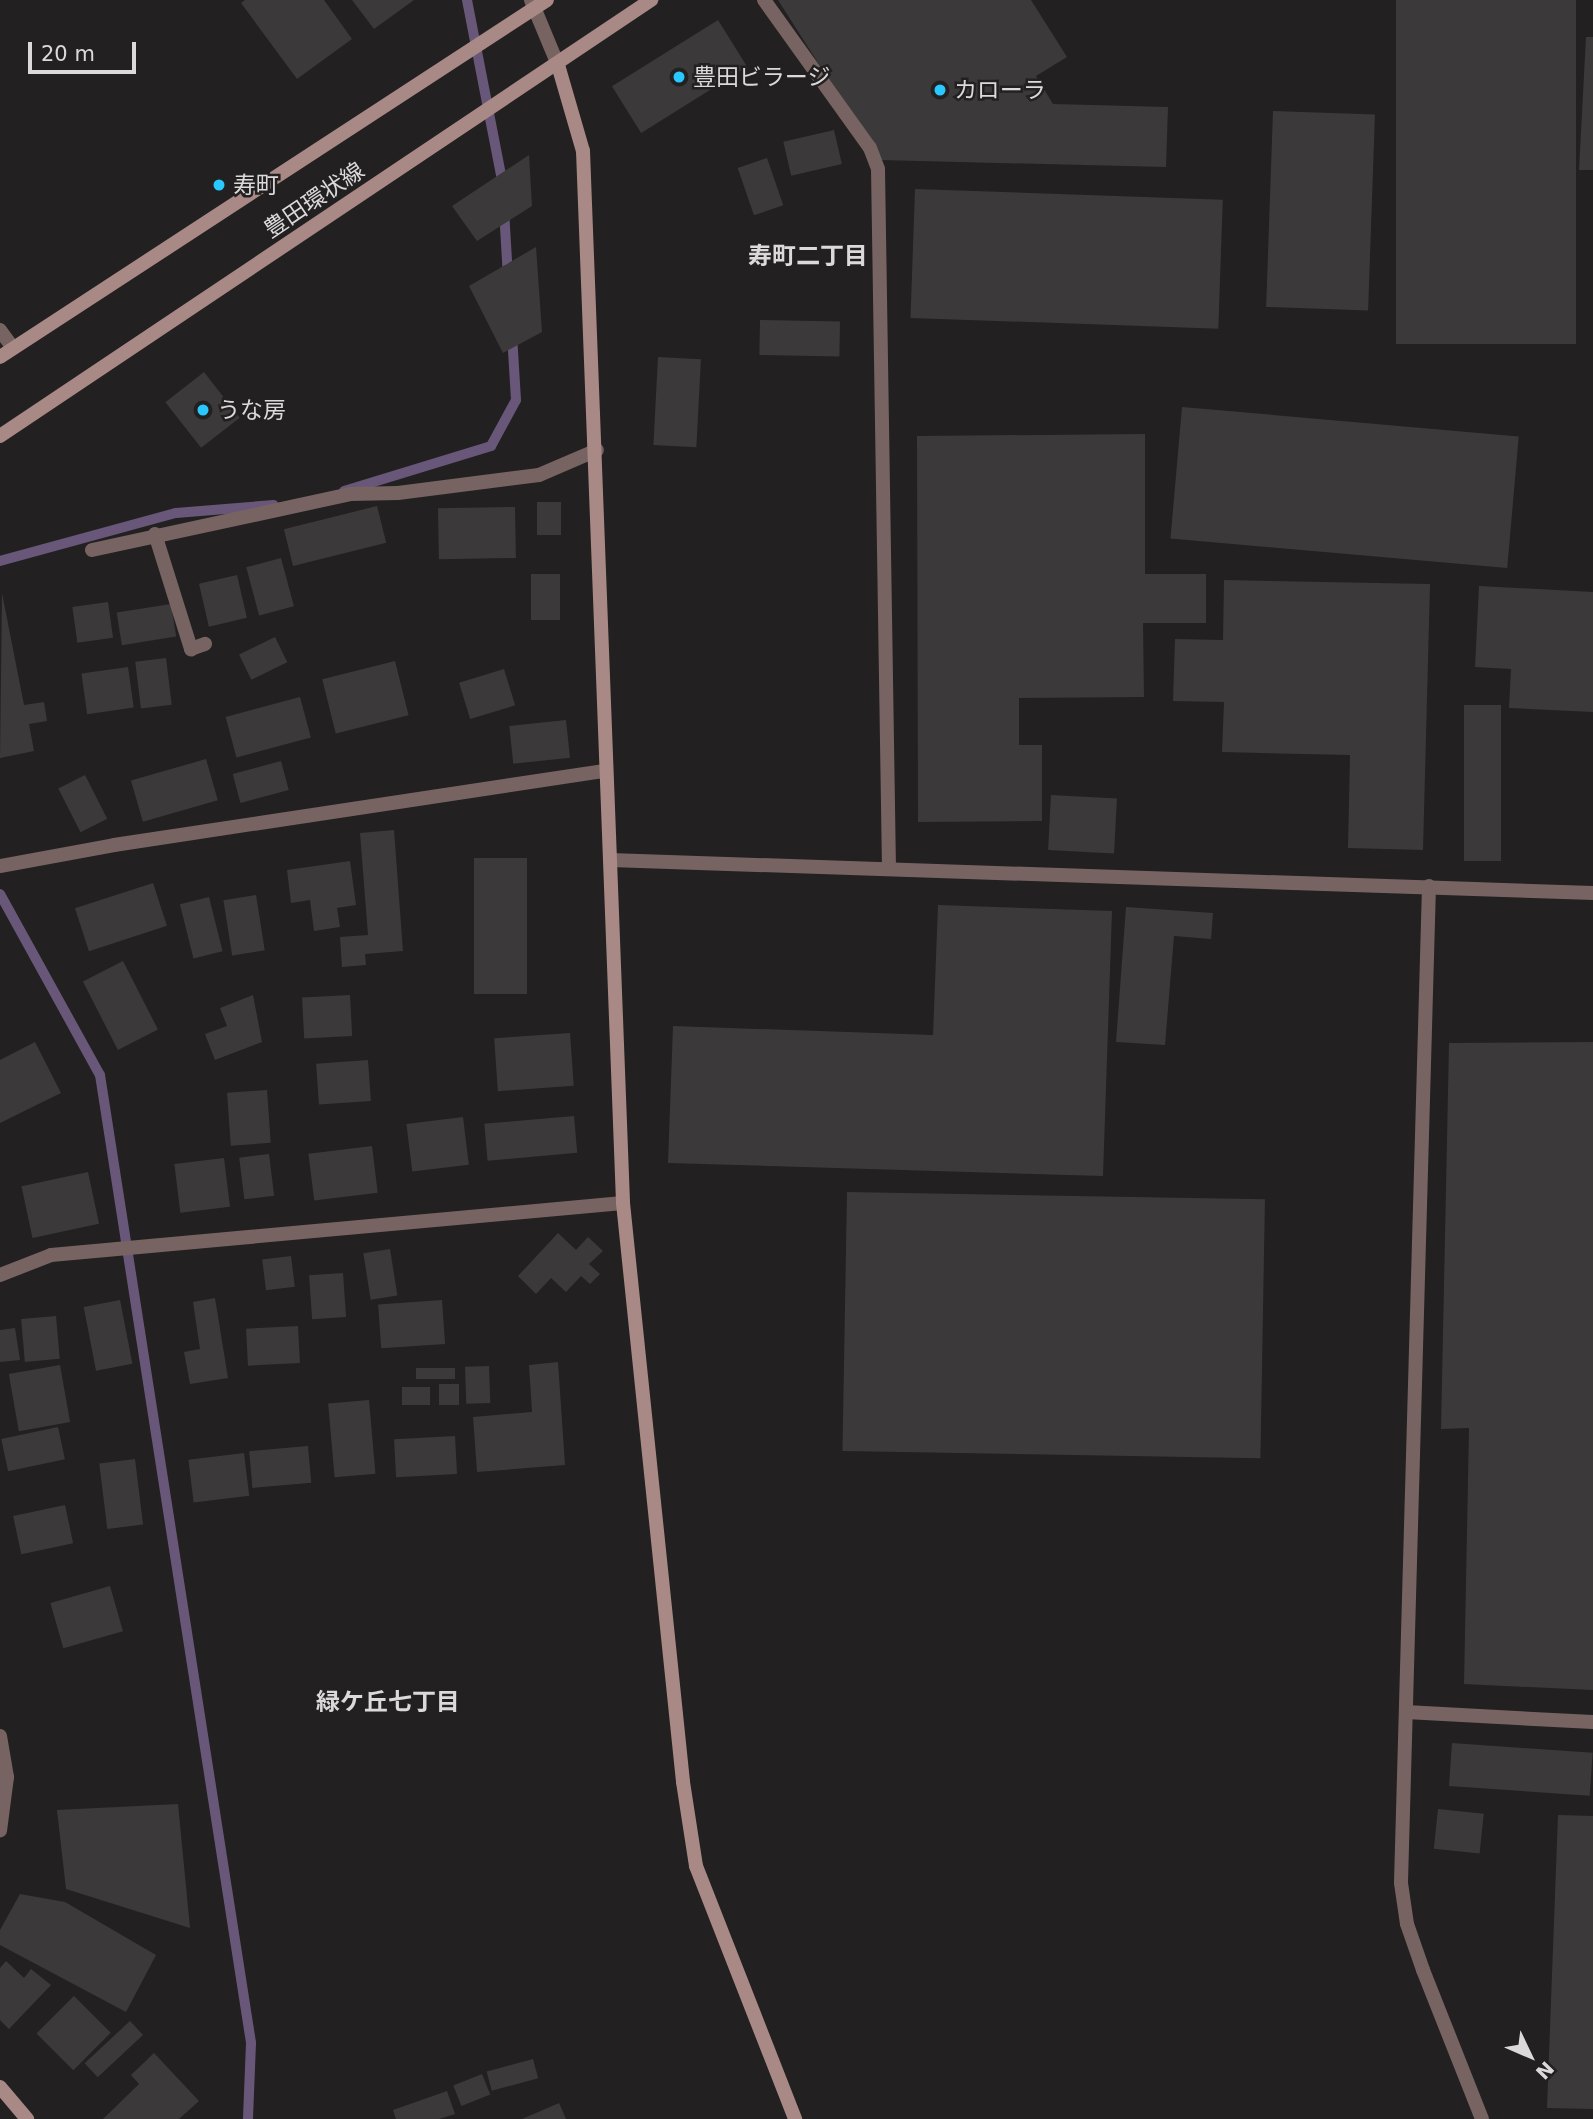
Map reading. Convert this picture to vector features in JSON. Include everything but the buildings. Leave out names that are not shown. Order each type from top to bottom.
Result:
[{"type":"street","name":"豊田環状線","points":[[0,436],[558,65],[651,0]]},
{"type":"street","points":[[764,0],[870,148],[878,169],[889,869]]},
{"type":"street","name":"豊田環状線","points":[[0,357],[538,3]]},
{"type":"street","points":[[538,3],[583,151],[597,450],[604,771],[623,1203],[696,1866],[795,2119]]},
{"type":"street","points":[[0,330],[13,348]]},
{"type":"street","points":[[92,550],[155,534],[349,494],[398,493],[539,475],[597,450]]},
{"type":"street","points":[[155,534],[191,649],[205,644]]},
{"type":"street","points":[[0,866],[114,845],[604,771]]},
{"type":"street","points":[[610,860],[1593,893]]},
{"type":"street","points":[[1429,886],[1401,1883],[1407,1924],[1482,2119]]},
{"type":"street","points":[[0,1275],[51,1255],[623,1203]]},
{"type":"street","points":[[1406,1713],[1593,1722]]},
{"type":"street","points":[[0,1736],[7,1777],[0,1831]]},
{"type":"street","points":[[0,2087],[27,2119]]},
{"type":"waterway","points":[[467,0],[503,186]]},
{"type":"waterway","points":[[504,210],[508,277]]},
{"type":"waterway","points":[[344,491],[491,446],[516,400],[512,335]]},
{"type":"waterway","points":[[0,561],[176,513],[274,505]]},
{"type":"waterway","points":[[0,894],[100,1075],[251,2043],[248,2119]]},
{"type":"place","name":"豊田ビラージ","points":[[679,77]]},
{"type":"place","name":"カローラ","points":[[940,90]]},
{"type":"place","name":"寿町","points":[[219,185]]},
{"type":"place","name":"うな房","points":[[203,410]]},
{"type":"district","name":"寿町二丁目","points":[[808,257]]},
{"type":"district","name":"緑ケ丘七丁目","points":[[388,1703]]}]
